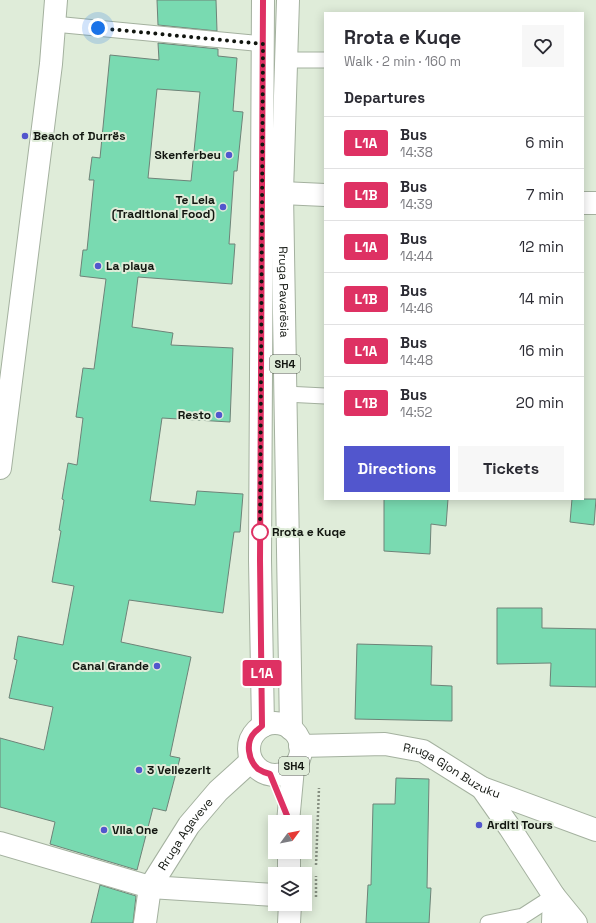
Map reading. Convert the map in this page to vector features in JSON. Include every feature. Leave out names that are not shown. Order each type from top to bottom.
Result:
[{"type":"main road","points":[[0,468],[51,64],[56,0]]},
{"type":"main road","name":"Rruga Pavarësia","points":[[263,0],[263,44],[285,394],[304,740]]},
{"type":"main road","name":"Rruga Pavarësia","points":[[262,726],[260,560],[272,192],[286,60],[288,0]]},
{"type":"main road","points":[[272,192],[324,195]]},
{"type":"main road","points":[[584,203],[596,203]]},
{"type":"main road","points":[[251,761],[249,751],[250,741],[254,732],[262,726],[272,723],[282,724],[304,740]]},
{"type":"main road","name":"SH4","points":[[288,815],[293,768],[299,758],[304,740]]},
{"type":"main road","name":"Rruga Gjon Buzuku","points":[[304,740],[386,744],[423,752],[482,788],[596,830]]},
{"type":"main road","name":"SH4","points":[[251,761],[259,770],[270,774],[282,774],[293,768]]},
{"type":"main road","name":"Rruga Agaveve","points":[[144,923],[150,887],[189,825],[218,791],[251,761]]},
{"type":"main road","name":"SH4","points":[[270,774],[286,815]]},
{"type":"main road","points":[[482,788],[554,896],[576,923]]},
{"type":"main road","points":[[0,843],[150,887],[268,895]]},
{"type":"main road","points":[[553,923],[554,896]]},
{"type":"main road","points":[[289,923],[290,911]]},
{"type":"lane","points":[[54,24],[263,44]]},
{"type":"lane","points":[[286,60],[324,60]]},
{"type":"lane","points":[[285,394],[324,396]]},
{"type":"lane","points":[[488,923],[522,916],[554,896]]},
{"type":"path","points":[[304,740],[316,901]]},
{"type":"building","points":[[157,0],[216,0],[217,31],[158,25]]},
{"type":"building","points":[[158,43],[218,49],[218,56],[237,58],[233,111],[243,112],[237,171],[234,171],[229,244],[235,244],[232,284],[138,277],[132,327],[173,333],[171,345],[233,348],[230,422],[162,418],[150,501],[195,505],[197,491],[243,494],[240,532],[234,532],[223,613],[129,600],[121,642],[191,657],[170,756],[180,758],[166,811],[153,808],[137,870],[50,844],[55,822],[0,807],[0,738],[44,750],[53,707],[9,698],[17,660],[14,659],[18,636],[63,645],[74,586],[52,582],[61,531],[59,530],[64,500],[62,499],[68,463],[77,465],[83,418],[76,417],[83,368],[94,369],[106,279],[80,276],[83,250],[87,250],[94,180],[89,180],[92,157],[100,158],[110,55],[159,60]],"holes":[[[157,89],[200,92],[191,181],[148,178]]]},
{"type":"building","points":[[596,499],[594,525],[570,522],[572,500]]},
{"type":"building","points":[[384,500],[448,500],[446,526],[431,524],[430,554],[384,551]]},
{"type":"building","points":[[497,608],[542,608],[542,628],[596,629],[596,687],[550,686],[551,663],[497,664]]},
{"type":"building","points":[[357,644],[432,646],[431,685],[452,686],[452,721],[355,719]]},
{"type":"building","points":[[396,778],[429,779],[427,888],[431,888],[429,923],[366,923],[368,885],[371,885],[373,804],[395,804]]},
{"type":"building","points":[[100,885],[136,896],[133,923],[91,923]]},
{"type":"bus line","name":"L1A","points":[[263,0],[260,560],[262,726],[254,732],[250,741],[249,751],[251,761],[259,770],[270,774],[287,815]]},
{"type":"place","name":"Beach of Durrës","points":[[25,136]]},
{"type":"place","name":"Skenferbeu","points":[[229,155]]},
{"type":"place","name":"Te Lela (Traditional Food)","points":[[223,207]]},
{"type":"place","name":"La playa","points":[[98,266]]},
{"type":"place","name":"Resto","points":[[219,415]]},
{"type":"place","name":"Rrota e Kuqe","points":[[260,532]]},
{"type":"place","name":"Canal Grande","points":[[157,666]]},
{"type":"place","name":"3 Vellezerit","points":[[139,770]]},
{"type":"place","name":"Arditi Tours","points":[[479,825]]},
{"type":"place","name":"Vila One","points":[[104,830]]},
{"type":"route","points":[[98,28],[263,44],[260,532]]}]
